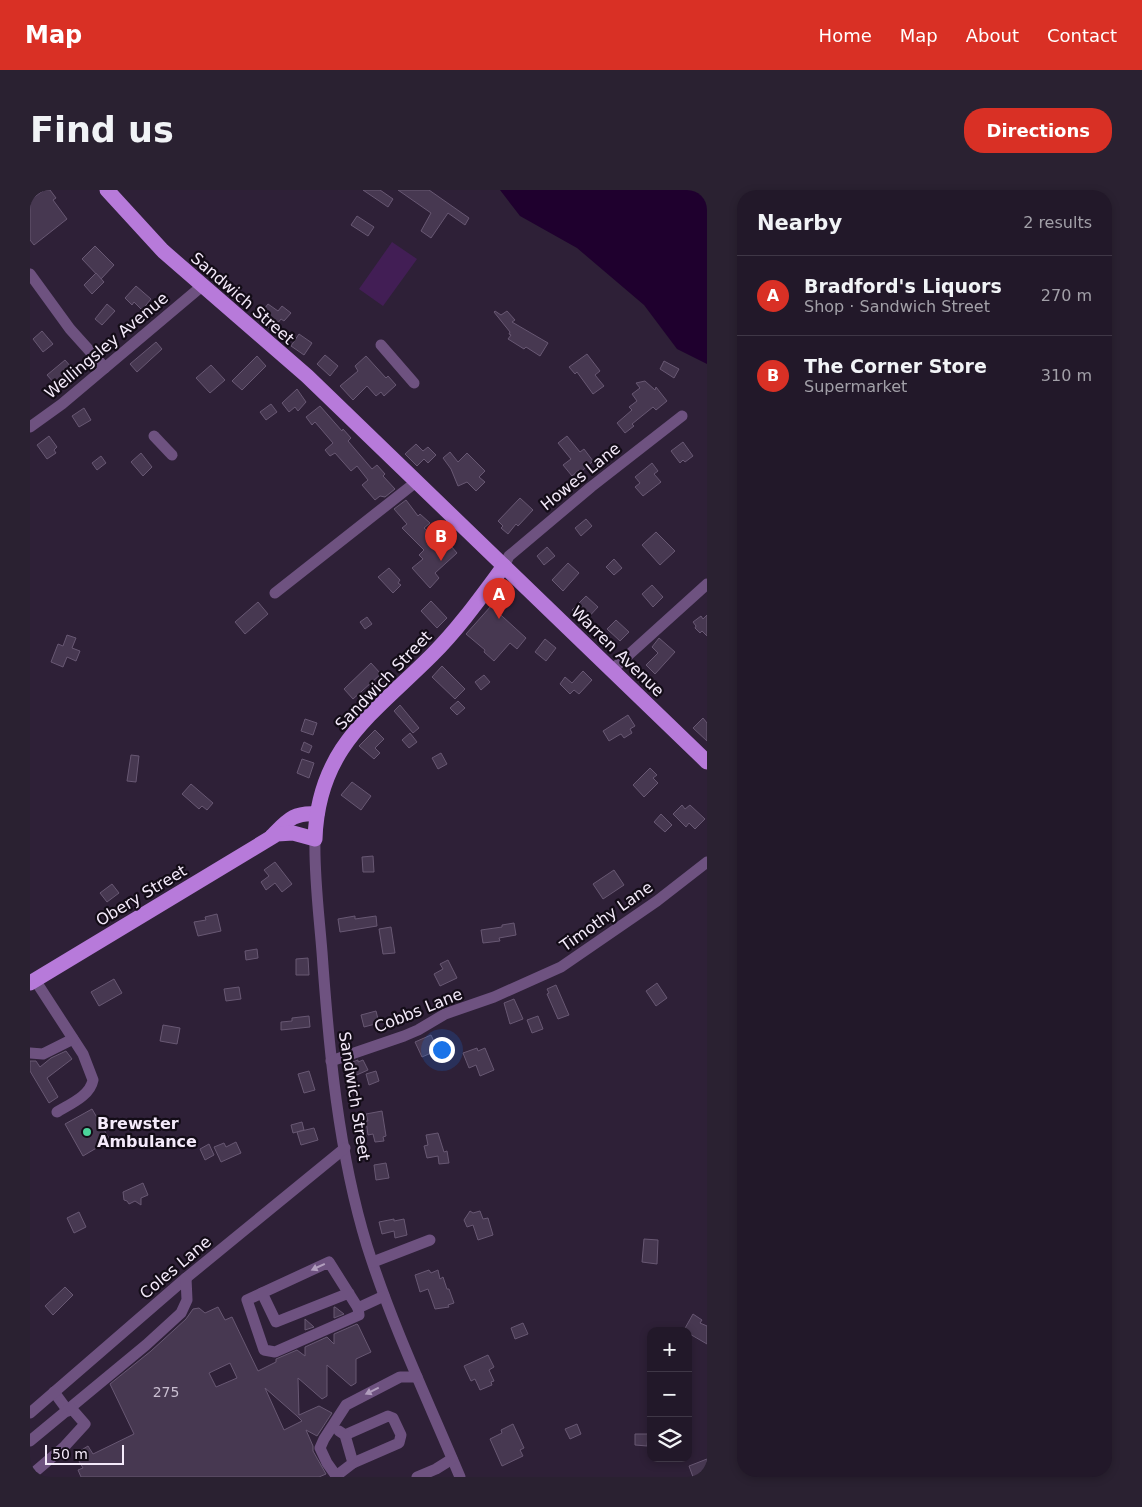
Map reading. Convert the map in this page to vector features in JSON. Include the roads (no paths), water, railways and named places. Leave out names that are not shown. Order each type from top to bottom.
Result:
[{"type":"main road","name":"Sandwich Street","points":[[107,190],[152,241],[307,376],[504,566],[446,640],[372,713],[343,746],[328,773],[317,814],[315,839]]},
{"type":"main road","name":"Warren Avenue","points":[[504,566],[706,760]]},
{"type":"main road","name":"Obery Street","points":[[271,837],[298,814],[317,814]]},
{"type":"main road","name":"Obery Street","points":[[32,982],[271,837],[277,834],[288,833],[315,839]]},
{"type":"street","points":[[31,277],[104,368]]},
{"type":"street","name":"Wellingsley Avenue","points":[[30,427],[62,404],[202,286]]},
{"type":"street","points":[[381,346],[414,383]]},
{"type":"street","name":"Howes Lane","points":[[504,566],[509,556],[591,486],[682,416]]},
{"type":"street","points":[[154,436],[172,455]]},
{"type":"street","points":[[275,593],[416,482]]},
{"type":"street","points":[[613,670],[707,584]]},
{"type":"street","name":"Sandwich Street","points":[[315,839],[324,999],[331,1061],[357,1210],[384,1296],[460,1477]]},
{"type":"street","name":"Timothy Lane","points":[[517,988],[573,960],[657,901],[707,862]]},
{"type":"street","points":[[32,982],[83,1054],[93,1080],[83,1096],[57,1112]]},
{"type":"street","name":"Cobbs Lane","points":[[331,1061],[404,1036],[444,1014],[517,988]]},
{"type":"street","points":[[30,1053],[43,1054],[73,1039]]},
{"type":"street","name":"Coles Lane","points":[[30,1413],[186,1278],[345,1148]]},
{"type":"street","points":[[372,1262],[430,1240]]},
{"type":"street","points":[[329,1262],[349,1293],[358,1308],[359,1315],[275,1352],[264,1350],[247,1300],[329,1262]]},
{"type":"street","points":[[30,1441],[70,1410],[181,1313],[187,1300],[186,1278]]},
{"type":"street","points":[[262,1293],[276,1322],[349,1293]]},
{"type":"street","points":[[358,1308],[384,1296]]},
{"type":"street","points":[[345,1435],[388,1416],[393,1418],[401,1435],[399,1443],[353,1463],[336,1476],[320,1448],[346,1405],[400,1378],[418,1377]]},
{"type":"street","points":[[30,1476],[64,1447],[86,1424],[54,1392]]},
{"type":"street","points":[[333,1427],[345,1435],[353,1463]]},
{"type":"street","points":[[417,1477],[436,1469],[452,1459]]},
{"type":"place","name":"The Corner Store","points":[[441,561]]},
{"type":"place","name":"Bradford's Liquors","points":[[499,619]]},
{"type":"place","name":"Brewster Ambulance","points":[[87,1132]]}]
